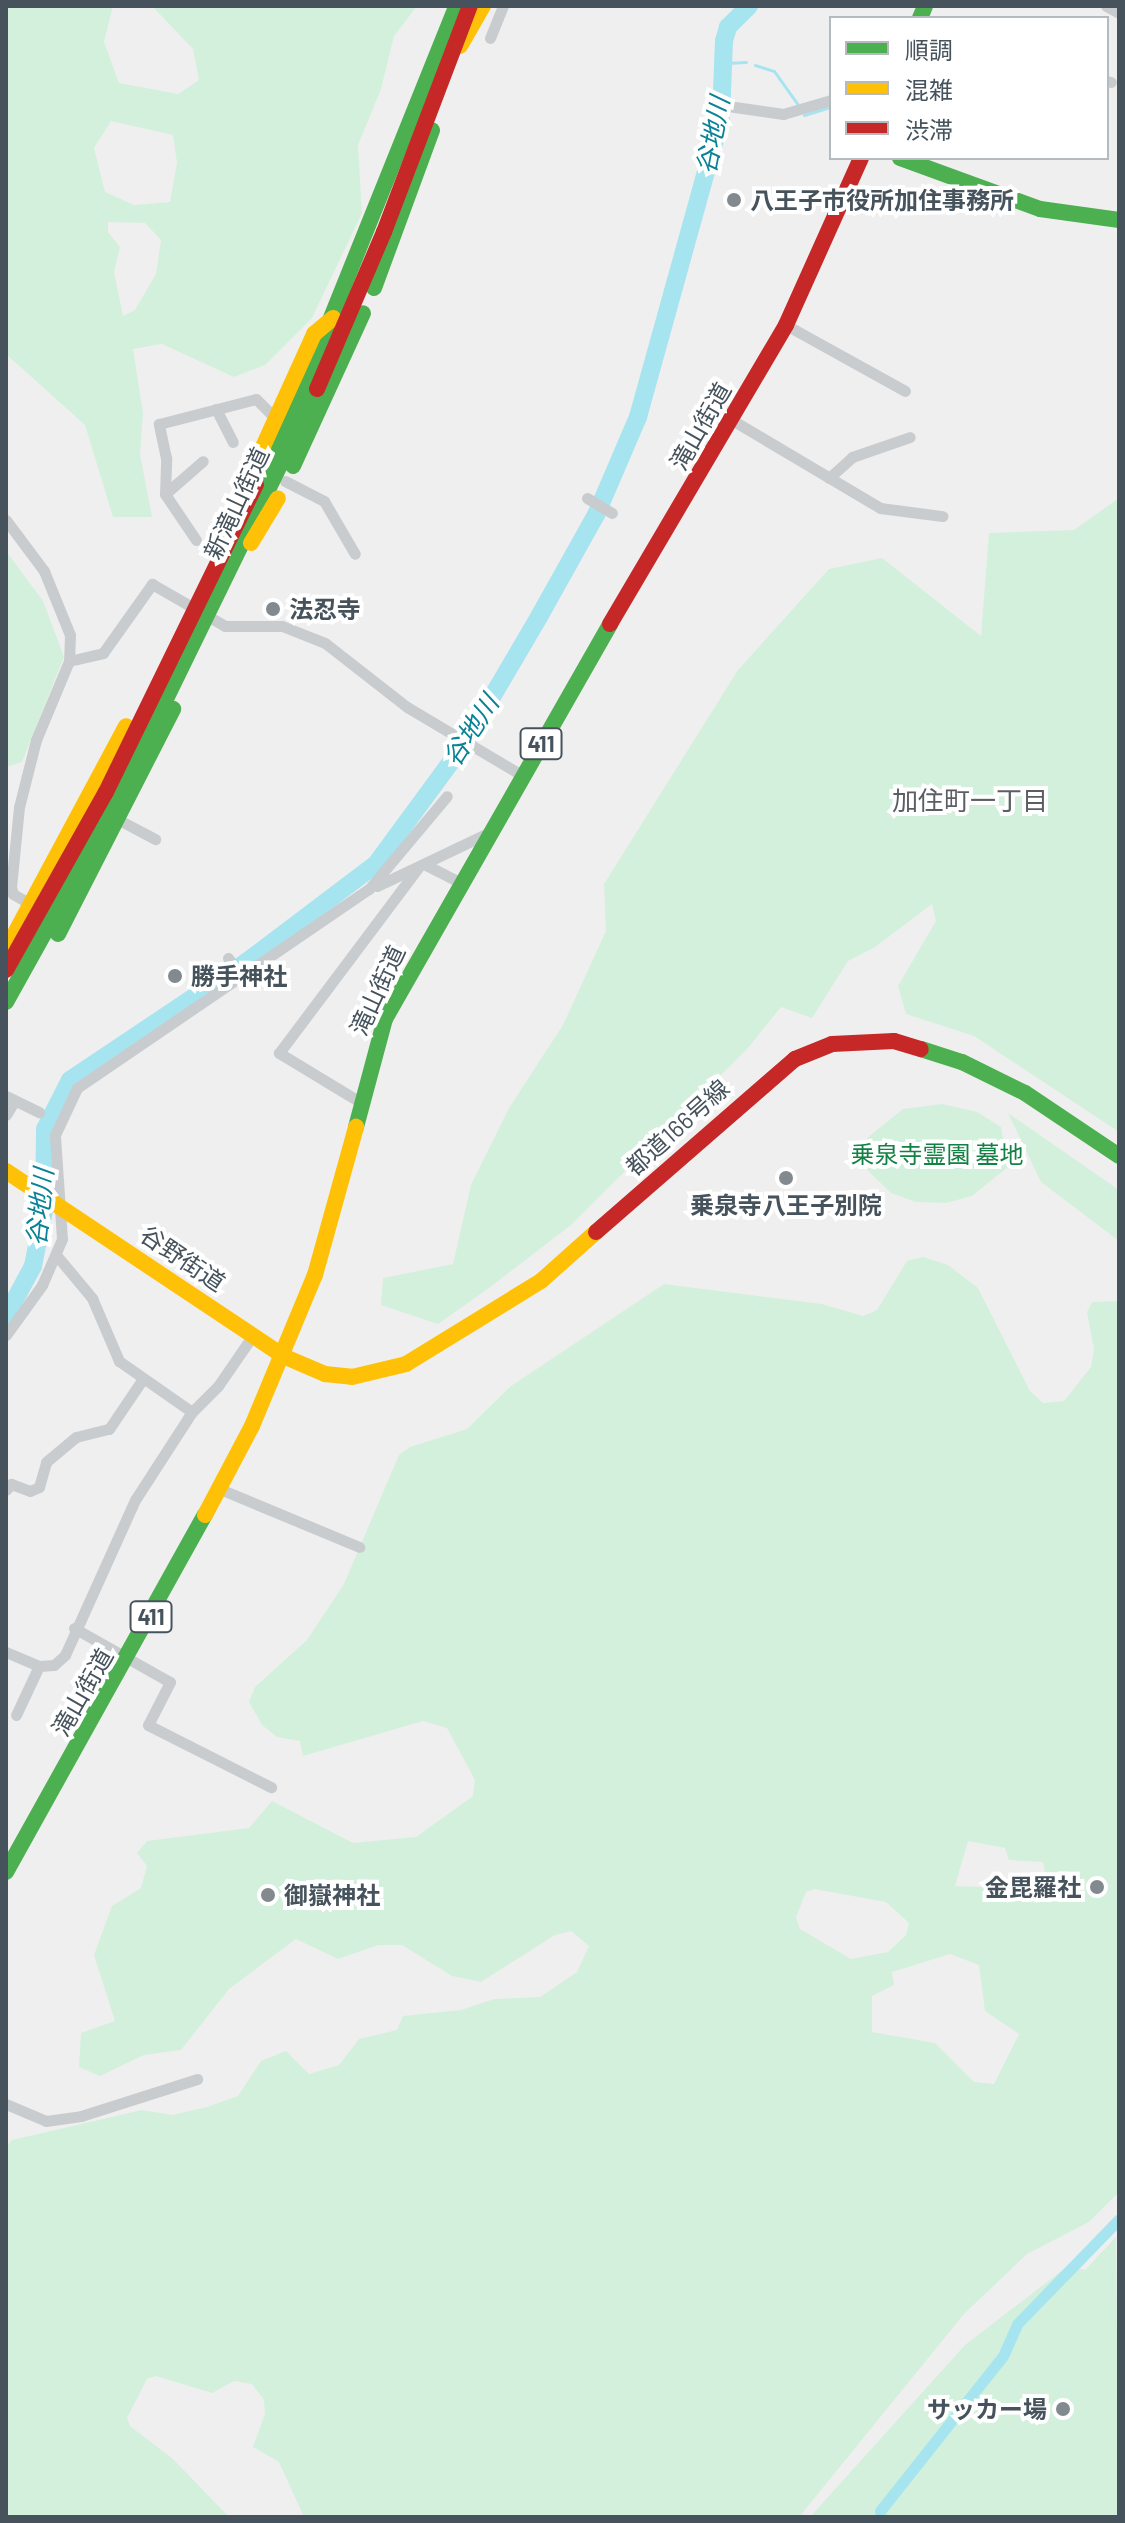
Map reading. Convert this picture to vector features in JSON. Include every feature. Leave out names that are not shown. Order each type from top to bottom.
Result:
[{"type":"main road","name":"新滝山街道","points":[[6,1003],[67,895],[189,658],[218,559],[334,318],[456,6]]},
{"type":"main road","name":"新滝山街道","points":[[6,970],[64,874],[159,680],[240,552],[346,325],[470,6]]},
{"type":"main road","points":[[451,55],[468,37],[483,6]]},
{"type":"main road","points":[[240,552],[260,534],[348,348],[414,189],[441,81]]},
{"type":"main road","name":"滝山街道","points":[[6,1872],[128,1660],[220,1489],[283,1356],[315,1275],[385,1019],[459,882],[492,831],[786,325],[860,160]]},
{"type":"main road","points":[[905,160],[1040,209],[1119,220]]},
{"type":"main road","points":[[218,559],[239,493],[314,334],[334,318]]},
{"type":"main road","points":[[6,1003],[31,980],[119,820],[170,716],[189,658]]},
{"type":"main road","points":[[6,950],[141,694],[159,680]]},
{"type":"main road","name":"都道166号線","points":[[283,1356],[338,1376],[382,1373],[406,1364],[541,1281],[766,1079],[795,1059],[832,1044],[894,1041],[962,1062],[1025,1093],[1119,1156]]},
{"type":"main road","name":"谷野街道","points":[[6,1171],[283,1356]]},
{"type":"street","points":[[490,38],[503,6]]},
{"type":"street","points":[[1106,6],[1119,13]]},
{"type":"street","points":[[715,104],[732,110],[783,114],[829,101]]},
{"type":"street","points":[[786,325],[905,391]]},
{"type":"street","points":[[196,540],[165,494],[166,458],[159,424],[256,399],[275,418]]},
{"type":"street","points":[[216,409],[233,442]]},
{"type":"street","points":[[732,420],[880,508],[942,516]]},
{"type":"street","points":[[829,478],[852,457],[910,437]]},
{"type":"street","points":[[165,494],[203,461]]},
{"type":"street","points":[[285,481],[324,501],[355,554]]},
{"type":"street","points":[[589,499],[610,512]]},
{"type":"street","points":[[6,520],[44,571],[70,635],[69,661],[36,740],[19,807],[11,887],[13,894],[32,905]]},
{"type":"street","points":[[69,661],[103,653],[152,584],[227,626],[282,626],[325,643],[407,707],[523,776]]},
{"type":"street","points":[[369,889],[447,796]]},
{"type":"street","points":[[119,820],[155,839]]},
{"type":"street","points":[[6,1335],[57,1256],[59,1205],[55,1135],[77,1088],[369,889],[492,831]]},
{"type":"street","points":[[422,866],[459,882]]},
{"type":"street","points":[[360,1102],[279,1053],[422,866]]},
{"type":"street","points":[[230,960],[241,976]]},
{"type":"street","points":[[6,1115],[11,1098],[39,1112]]},
{"type":"street","points":[[57,1256],[92,1298],[114,1354],[142,1380],[192,1412]]},
{"type":"street","points":[[6,1652],[39,1666],[54,1665],[65,1655],[74,1628],[135,1500],[192,1412],[218,1386],[253,1335]]},
{"type":"street","points":[[6,1490],[11,1484],[30,1491],[39,1487],[46,1462],[76,1437],[109,1429],[142,1380]]},
{"type":"street","points":[[220,1489],[283,1511],[359,1547]]},
{"type":"street","points":[[74,1628],[170,1682],[148,1725],[271,1787]]},
{"type":"street","points":[[16,1715],[39,1666]]},
{"type":"street","points":[[6,2104],[46,2121],[81,2116],[197,2079]]},
{"type":"green space","points":[[6,6],[113,6],[104,42],[119,83],[178,94],[199,80],[193,49],[152,6],[417,6],[394,36],[381,89],[358,145],[362,213],[312,318],[265,365],[234,377],[162,344],[133,349],[143,413],[140,454],[152,517],[113,517],[85,425],[6,354]],"holes":[[[111,121],[173,135],[177,163],[170,202],[134,205],[105,192],[94,148]],[[108,222],[145,223],[161,240],[156,274],[135,310],[123,316],[114,272],[120,247],[108,232]]]},
{"type":"green space","points":[[1119,498],[1119,1132],[974,1036],[906,1014],[898,986],[936,921],[932,904],[875,947],[848,961],[812,1018],[781,1007],[748,1048],[571,1225],[489,1288],[438,1324],[381,1305],[383,1278],[453,1264],[471,1185],[509,1108],[563,1025],[606,931],[604,884],[738,670],[829,569],[882,558],[981,636],[989,533],[1074,530]]},
{"type":"green space","points":[[6,551],[43,601],[64,657],[22,762],[6,767]]},
{"type":"green space","name":"乗泉寺霊園 墓地","points":[[942,1104],[977,1112],[1001,1127],[1008,1167],[972,1196],[946,1203],[916,1202],[891,1193],[868,1171],[867,1138],[903,1109]]},
{"type":"green space","points":[[1008,1113],[1119,1190],[1119,1241],[1041,1182]]},
{"type":"green space","points":[[923,1257],[948,1265],[978,1288],[1030,1391],[1043,1403],[1064,1401],[1091,1367],[1094,1349],[1087,1312],[1092,1302],[1119,1301],[1119,2192],[1089,2222],[1027,2254],[964,2314],[799,2517],[304,2517],[279,2462],[253,2447],[265,2414],[264,2400],[252,2384],[234,2381],[212,2393],[156,2376],[147,2379],[127,2418],[130,2426],[173,2459],[229,2517],[6,2517],[6,2147],[12,2140],[142,2110],[172,2115],[207,2107],[238,2096],[261,2061],[286,2051],[309,2074],[339,2065],[359,2039],[397,2030],[403,2016],[461,2010],[494,1999],[540,1997],[577,1972],[589,1946],[571,1931],[555,1935],[481,1982],[452,1976],[402,1945],[378,1945],[338,1959],[296,1939],[229,1989],[181,2050],[144,2055],[100,2076],[79,2067],[81,2033],[115,2021],[94,1955],[112,1906],[141,1888],[147,1866],[137,1853],[147,1841],[249,1828],[272,1801],[353,1843],[416,1837],[473,1796],[475,1780],[447,1728],[423,1721],[303,1756],[300,1741],[277,1737],[262,1725],[249,1702],[255,1687],[307,1640],[344,1584],[399,1455],[410,1447],[467,1429],[511,1386],[664,1284],[822,1304],[863,1316],[877,1310],[907,1261]],"holes":[[[968,1841],[1005,1848],[1009,1860],[1043,1862],[1046,1878],[1040,1881],[1015,1873],[1011,1888],[955,1886]],[[814,1889],[886,1902],[909,1923],[906,1935],[888,1952],[851,1959],[800,1929],[796,1917],[806,1892]],[[950,1954],[979,1965],[985,2011],[1019,2034],[994,2084],[974,2082],[935,2043],[872,2032],[872,1996],[894,1985],[892,1972]]]},
{"type":"green space","points":[[1116,2237],[1119,2517],[810,2517],[965,2345],[1068,2266],[1085,2270]]},
{"type":"waterway","name":"谷地川","points":[[6,1316],[33,1266],[44,1211],[45,1129],[70,1080],[245,963],[376,864],[465,743],[540,615],[596,515],[638,417],[721,118],[724,41],[728,27],[749,6]]},
{"type":"waterway","points":[[726,63],[746,62]]},
{"type":"waterway","points":[[755,65],[774,71],[799,106]]},
{"type":"waterway","points":[[804,115],[829,108]]},
{"type":"waterway","points":[[880,2511],[1003,2356],[1017,2324],[1119,2219]]},
{"type":"traffic: fast","points":[[256,485],[302,390],[456,6]]},
{"type":"traffic: fast","points":[[921,16],[925,6]]},
{"type":"traffic: fast","points":[[374,288],[432,130]]},
{"type":"traffic: fast","points":[[905,160],[1040,209],[1119,220]]},
{"type":"traffic: fast","points":[[293,466],[363,313]]},
{"type":"traffic: fast","points":[[6,1002],[105,824],[317,389]]},
{"type":"traffic: fast","points":[[356,1127],[385,1019],[610,624]]},
{"type":"traffic: fast","points":[[58,934],[173,709]]},
{"type":"traffic: fast","points":[[921,1049],[962,1062],[1025,1093],[1119,1156]]},
{"type":"traffic: fast","points":[[6,1872],[205,1515]]},
{"type":"traffic: slow","points":[[460,46],[483,6]]},
{"type":"traffic: slow","points":[[232,515],[314,334],[333,318]]},
{"type":"traffic: slow","points":[[251,543],[278,498]]},
{"type":"traffic: slow","points":[[6,950],[126,726]]},
{"type":"traffic: slow","points":[[205,1515],[252,1426],[315,1275],[356,1127]]},
{"type":"traffic: slow","points":[[6,1171],[283,1356],[325,1374],[352,1377],[406,1364],[541,1281],[596,1232]]},
{"type":"traffic: jam","points":[[317,389],[384,232],[470,6]]},
{"type":"traffic: jam","points":[[610,624],[786,325],[860,160]]},
{"type":"traffic: jam","points":[[6,970],[106,792],[256,485]]},
{"type":"traffic: jam","points":[[596,1232],[795,1059],[832,1044],[894,1041],[921,1049]]},
{"type":"place","name":"八王子市役所加住事務所","points":[[734,200]]},
{"type":"place","name":"法忍寺","points":[[273,609]]},
{"type":"place","name":"勝手神社","points":[[175,976]]},
{"type":"place","name":"乗泉寺八王子別院","points":[[786,1178]]},
{"type":"place","name":"金毘羅社","points":[[1097,1887]]},
{"type":"place","name":"御嶽神社","points":[[268,1895]]},
{"type":"place","name":"サッカー場","points":[[1063,2409]]},
{"type":"district","name":"加住町一丁目","points":[[970,800]]}]
